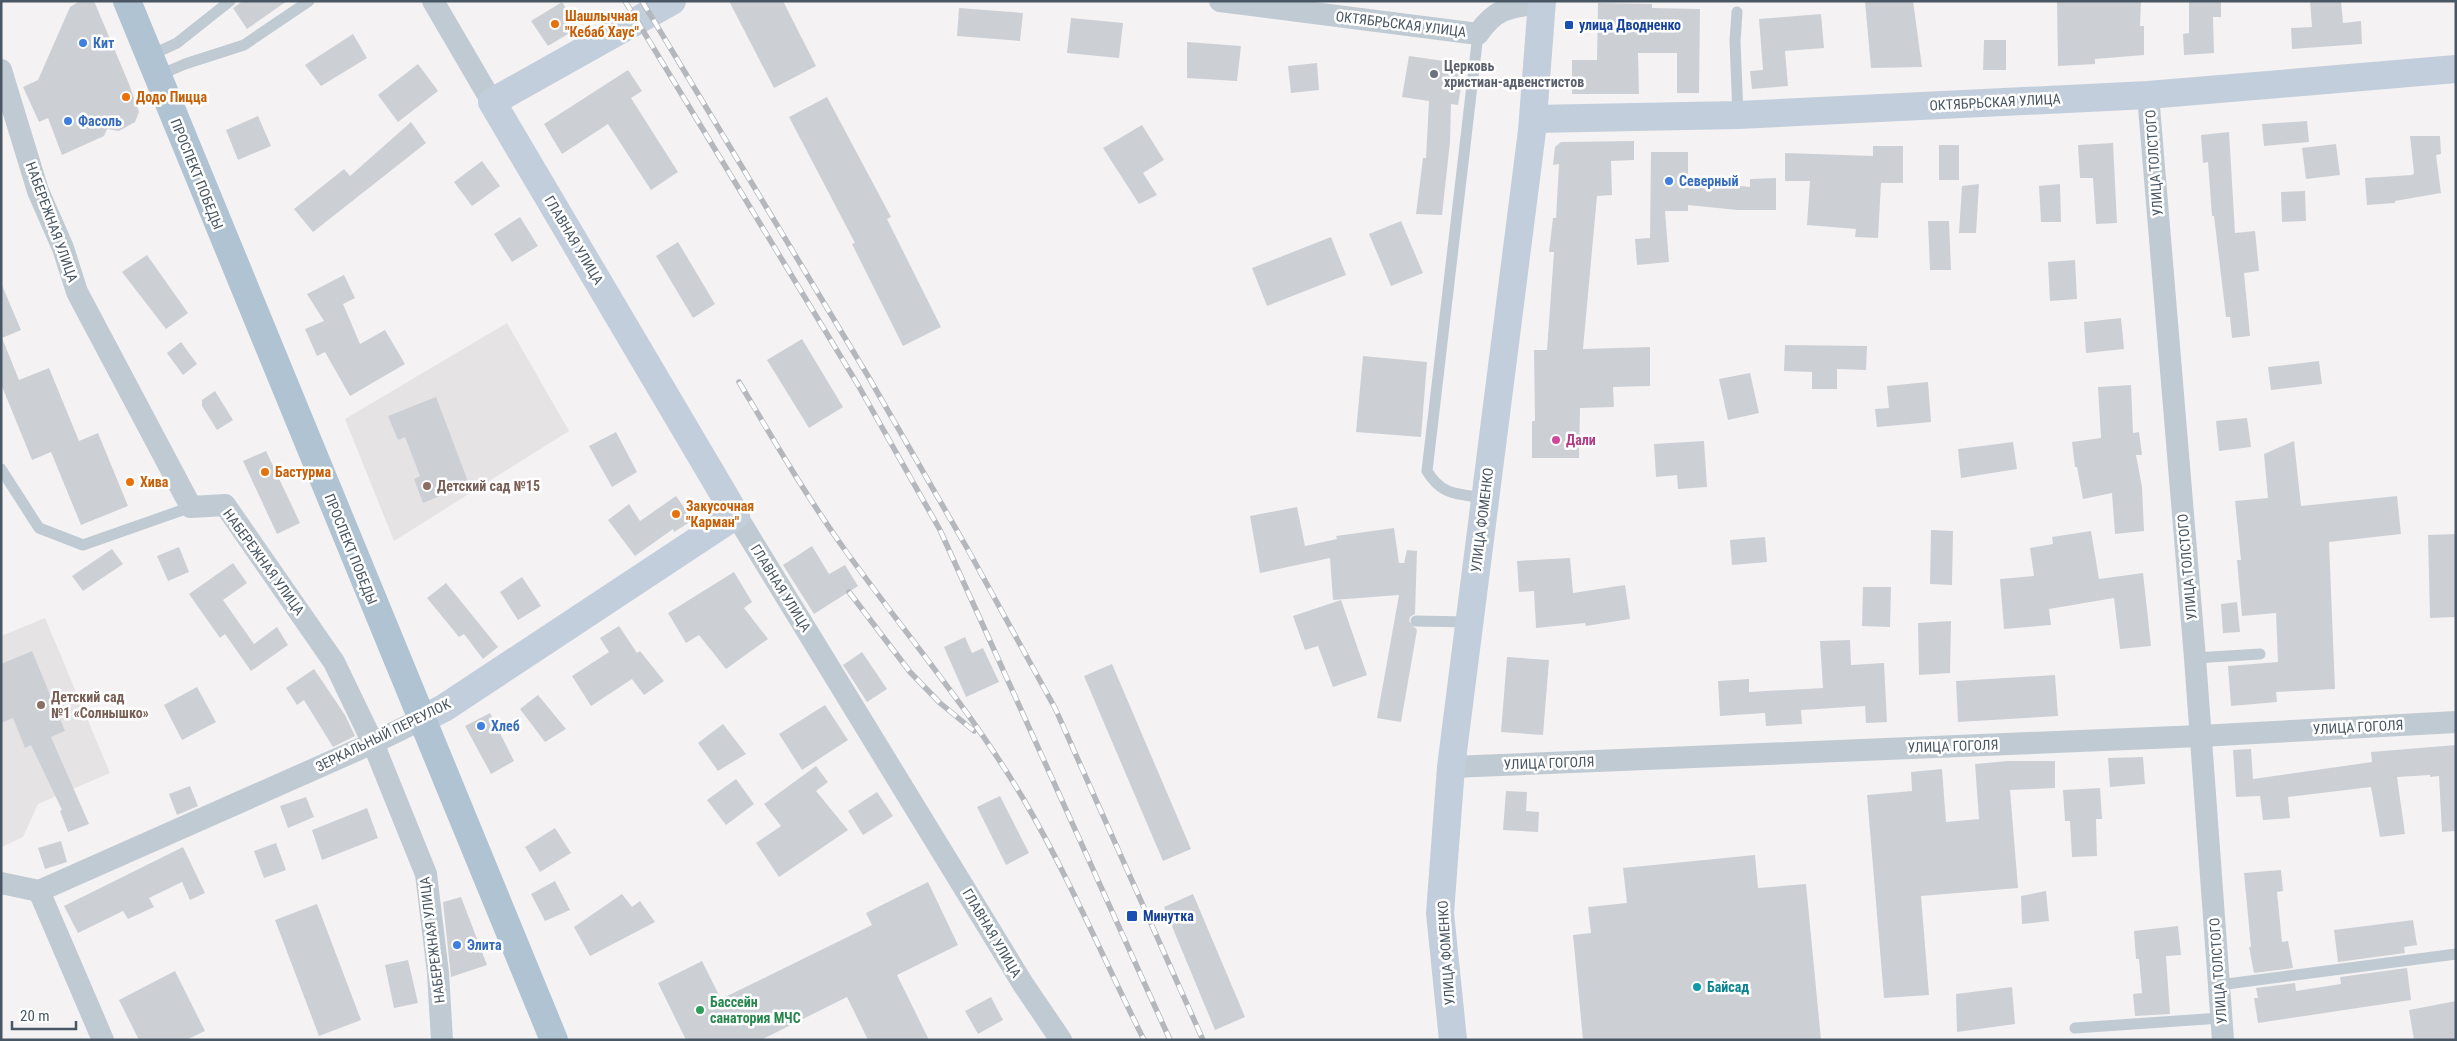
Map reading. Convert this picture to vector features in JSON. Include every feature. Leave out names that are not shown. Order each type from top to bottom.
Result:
[{"type":"main road","name":"ПРОСПЕКТ ПОБЕДЫ","points":[[127,1],[554,1040]]},
{"type":"street","name":"ГЛАВНАЯ УЛИЦА","points":[[433,1],[736,515],[1023,984],[1061,1040]]},
{"type":"street","points":[[492,102],[672,1]]},
{"type":"street","name":"ОКТЯБРЬСКАЯ УЛИЦА","points":[[1220,1],[1478,34],[1488,19],[1506,5],[1542,2]]},
{"type":"street","name":"УЛИЦА ФОМЕНКО","points":[[1453,1040],[1440,913],[1450,767],[1533,119],[1542,2]]},
{"type":"street","name":"ОКТЯБРЬСКАЯ УЛИЦА","points":[[1533,119],[1738,115],[2148,95],[2456,69]]},
{"type":"street","name":"НАБЕРЕЖНАЯ УЛИЦА","points":[[1,70],[38,191],[63,248],[77,292],[191,507],[225,505],[334,662],[373,743],[426,874],[438,973],[442,1040]]},
{"type":"street","name":"УЛИЦА ТОЛСТОГО","points":[[2148,95],[2195,658],[2222,1029]]},
{"type":"street","name":"ЗЕРКАЛЬНЫЙ ПЕРЕУЛОК","points":[[39,890],[373,743],[444,708],[736,515]]},
{"type":"street","name":"УЛИЦА ГОГОЛЯ","points":[[1450,767],[2200,736],[2456,722]]},
{"type":"street","points":[[1,883],[39,890],[103,1040]]},
{"type":"lane","points":[[153,66],[177,43],[230,1]]},
{"type":"lane","points":[[153,66],[186,64],[244,45],[309,1]]},
{"type":"lane","points":[[1738,12],[1735,42],[1738,115]]},
{"type":"lane","points":[[1478,34],[1427,471],[1434,483],[1448,492],[1485,498]]},
{"type":"lane","points":[[1,469],[39,528],[84,545],[191,507]]},
{"type":"lane","points":[[1416,621],[1469,622]]},
{"type":"lane","points":[[2195,658],[2260,654]]},
{"type":"lane","points":[[2219,985],[2456,954]]},
{"type":"lane","points":[[2075,1028],[2222,1029]]},
{"type":"shaded area","name":"Детский сад №15","points":[[507,323],[569,431],[394,541],[345,419]]},
{"type":"shaded area","name":"Детский сад №1 «Солнышко»","points":[[45,618],[110,773],[38,804],[23,837],[2,847],[1,636]]},
{"type":"building","name":"Кит","points":[[80,1],[94,1],[139,112],[135,122],[119,131],[107,129],[104,136],[62,155],[48,118],[39,122],[23,87],[38,80],[70,7]]},
{"type":"building","points":[[243,1],[287,1],[247,29],[233,8]]},
{"type":"building","points":[[729,1],[783,1],[816,66],[774,88]]},
{"type":"building","points":[[1865,1],[1913,1],[1922,67],[1871,68]]},
{"type":"building","points":[[2057,1],[2141,1],[2140,26],[2144,26],[2144,55],[2095,59],[2095,64],[2058,66]]},
{"type":"building","points":[[2189,1],[2221,1],[2221,17],[2213,17],[2214,53],[2184,55],[2183,34],[2189,33]]},
{"type":"building","points":[[2310,1],[2341,1],[2343,23],[2361,21],[2362,44],[2292,49],[2291,28],[2312,27]]},
{"type":"building","name":"Шашлычная \"Кебаб Хаус\"","points":[[562,2],[578,28],[548,46],[531,21]]},
{"type":"building","points":[[1598,3],[1652,4],[1652,8],[1700,9],[1699,93],[1677,93],[1677,53],[1638,53],[1639,94],[1572,94],[1572,60],[1597,60]]},
{"type":"building","points":[[959,8],[1023,13],[1020,41],[957,36]]},
{"type":"building","points":[[1821,14],[1824,48],[1785,51],[1788,86],[1752,89],[1750,71],[1763,70],[1759,19]]},
{"type":"building","points":[[1071,18],[1123,23],[1119,58],[1067,53]]},
{"type":"building","points":[[353,34],[367,58],[321,86],[305,65]]},
{"type":"building","points":[[1984,40],[2006,40],[2006,70],[1983,70]]},
{"type":"building","points":[[1187,42],[1241,46],[1237,81],[1187,78]]},
{"type":"building","points":[[1409,56],[1465,64],[1458,105],[1451,104],[1450,142],[1442,215],[1416,214],[1423,158],[1426,158],[1429,101],[1402,97]]},
{"type":"building","points":[[1317,63],[1319,90],[1291,93],[1288,66]]},
{"type":"building","points":[[418,64],[438,91],[398,122],[378,95]]},
{"type":"building","points":[[628,70],[642,91],[631,98],[678,172],[651,190],[608,124],[562,154],[544,124]]},
{"type":"building","points":[[827,97],[891,217],[887,219],[941,327],[903,346],[852,244],[855,243],[789,117]]},
{"type":"building","points":[[258,116],[271,146],[238,160],[226,130]]},
{"type":"building","points":[[2307,121],[2309,142],[2264,146],[2262,124]]},
{"type":"building","points":[[411,122],[426,143],[313,232],[294,209],[344,169],[350,176]]},
{"type":"building","points":[[1142,125],[1164,160],[1143,173],[1157,195],[1139,204],[1103,148]]},
{"type":"building","points":[[2229,132],[2235,233],[2255,231],[2259,271],[2244,273],[2250,336],[2232,338],[2230,317],[2226,317],[2214,216],[2212,216],[2208,162],[2203,163],[2201,135]]},
{"type":"building","points":[[2410,136],[2440,136],[2441,154],[2436,155],[2441,193],[2395,201],[2395,203],[2367,205],[2365,178],[2412,175],[2414,173]]},
{"type":"building","points":[[1634,141],[1634,160],[1611,161],[1612,195],[1597,196],[1583,349],[1650,347],[1650,386],[1613,387],[1614,407],[1580,408],[1579,458],[1532,458],[1532,421],[1535,421],[1534,350],[1547,350],[1554,252],[1549,252],[1553,218],[1556,218],[1559,164],[1553,165],[1555,147],[1561,142]]},
{"type":"building","points":[[2113,143],[2117,223],[2096,224],[2093,178],[2080,178],[2078,145]]},
{"type":"building","points":[[2336,144],[2340,175],[2306,179],[2302,148]]},
{"type":"building","points":[[1939,145],[1959,145],[1959,180],[1939,180]]},
{"type":"building","points":[[1873,146],[1903,146],[1903,183],[1881,183],[1878,238],[1855,237],[1856,229],[1807,225],[1810,181],[1785,181],[1785,153],[1873,156]]},
{"type":"building","points":[[1651,152],[1688,152],[1688,180],[1750,187],[1750,179],[1776,178],[1776,210],[1737,210],[1688,205],[1688,211],[1665,211],[1669,262],[1637,265],[1635,239],[1650,238]]},
{"type":"building","points":[[482,161],[500,186],[472,206],[454,182]]},
{"type":"building","points":[[1979,184],[1976,233],[1959,233],[1962,186]]},
{"type":"building","points":[[2060,184],[2061,222],[2041,222],[2039,186]]},
{"type":"building","points":[[2305,191],[2306,221],[2282,222],[2281,192]]},
{"type":"building","points":[[520,217],[538,246],[512,262],[494,234]]},
{"type":"building","points":[[1401,221],[1423,273],[1391,286],[1369,234]]},
{"type":"building","points":[[1928,221],[1949,221],[1951,270],[1930,270]]},
{"type":"building","points":[[1331,237],[1346,275],[1267,306],[1252,268]]},
{"type":"building","points":[[678,242],[715,304],[693,318],[656,256]]},
{"type":"building","points":[[147,255],[188,313],[166,329],[122,272]]},
{"type":"building","points":[[2075,260],[2077,299],[2050,301],[2048,262]]},
{"type":"building","points":[[344,275],[355,298],[343,304],[360,344],[385,330],[405,364],[350,396],[325,352],[317,356],[305,329],[324,321],[307,294]]},
{"type":"building","points":[[1,283],[21,330],[2,338],[19,380],[49,368],[79,441],[98,433],[128,506],[81,525],[51,452],[32,460],[1,384]]},
{"type":"building","points":[[2121,318],[2124,349],[2086,353],[2084,322]]},
{"type":"building","points":[[802,339],[843,407],[809,428],[767,360]]},
{"type":"building","points":[[181,342],[197,364],[183,375],[167,353]]},
{"type":"building","points":[[1785,345],[1867,346],[1866,370],[1837,369],[1837,389],[1812,389],[1812,372],[1784,371]]},
{"type":"building","points":[[1363,356],[1427,362],[1421,437],[1356,432]]},
{"type":"building","points":[[2319,361],[2322,384],[2271,390],[2268,367]]},
{"type":"building","points":[[1750,373],[1759,413],[1728,420],[1719,379]]},
{"type":"building","points":[[1928,382],[1931,422],[1877,427],[1875,409],[1889,408],[1887,386]]},
{"type":"building","points":[[2131,385],[2133,433],[2139,432],[2142,455],[2136,455],[2142,487],[2144,531],[2115,534],[2112,493],[2083,499],[2077,467],[2075,467],[2072,442],[2101,438],[2098,387]]},
{"type":"building","points":[[215,391],[233,420],[217,430],[202,406],[202,400]]},
{"type":"building","points":[[436,397],[469,484],[423,503],[414,479],[420,476],[405,437],[398,440],[388,416]]},
{"type":"building","points":[[2247,418],[2251,447],[2219,451],[2216,421]]},
{"type":"building","points":[[616,432],[637,472],[612,487],[589,446]]},
{"type":"building","points":[[1704,441],[1707,487],[1678,489],[1677,475],[1656,477],[1654,444]]},
{"type":"building","points":[[2294,441],[2301,506],[2397,496],[2401,534],[2329,542],[2335,689],[2276,692],[2277,702],[2231,706],[2228,666],[2278,662],[2276,613],[2242,616],[2237,560],[2241,560],[2235,501],[2268,498],[2264,454]]},
{"type":"building","points":[[2013,442],[2017,469],[1961,478],[1958,449]]},
{"type":"building","points":[[266,451],[300,523],[277,534],[243,461]]},
{"type":"building","points":[[676,496],[693,520],[674,532],[673,529],[635,556],[608,520],[629,504],[640,521]]},
{"type":"building","points":[[1297,507],[1305,546],[1337,539],[1336,536],[1394,528],[1399,563],[1404,563],[1407,550],[1417,551],[1415,614],[1410,617],[1409,621],[1417,630],[1401,722],[1377,718],[1399,595],[1333,600],[1330,558],[1260,573],[1250,516]]},
{"type":"building","points":[[1931,530],[1953,531],[1952,585],[1930,584]]},
{"type":"building","points":[[2091,531],[2099,579],[2143,573],[2151,646],[2120,649],[2114,598],[2049,609],[2051,625],[2004,629],[2000,579],[2034,576],[2030,548],[2053,544],[2052,537]]},
{"type":"building","points":[[2456,534],[2456,617],[2430,618],[2428,535]]},
{"type":"building","points":[[1765,537],[1767,562],[1732,565],[1730,540]]},
{"type":"building","points":[[812,546],[829,574],[845,565],[858,586],[814,614],[783,565]]},
{"type":"building","points":[[179,547],[189,572],[168,581],[157,556]]},
{"type":"building","points":[[112,549],[123,564],[83,591],[72,576]]},
{"type":"building","points":[[1570,558],[1573,593],[1625,585],[1630,619],[1586,626],[1585,623],[1536,628],[1534,591],[1519,592],[1517,561]]},
{"type":"building","points":[[233,563],[247,583],[223,600],[254,644],[277,627],[288,645],[251,671],[225,634],[220,638],[189,594]]},
{"type":"building","points":[[734,572],[752,602],[744,608],[768,639],[726,669],[699,635],[686,643],[668,613]]},
{"type":"building","points":[[522,577],[541,606],[518,620],[500,592]]},
{"type":"building","points":[[446,583],[498,647],[483,659],[464,634],[459,637],[427,598]]},
{"type":"building","points":[[1863,587],[1891,587],[1890,627],[1862,626]]},
{"type":"building","points":[[1341,600],[1367,675],[1333,687],[1318,646],[1305,650],[1293,616]]},
{"type":"building","points":[[2237,602],[2240,632],[2223,633],[2221,604]]},
{"type":"building","points":[[1951,621],[1950,673],[1919,675],[1918,623]]},
{"type":"building","points":[[619,626],[637,653],[640,651],[664,681],[644,695],[632,679],[591,706],[572,676],[609,652],[600,638]]},
{"type":"building","points":[[965,637],[972,653],[983,648],[999,682],[966,697],[944,647]]},
{"type":"building","points":[[1850,640],[1851,665],[1884,663],[1887,722],[1866,723],[1865,706],[1801,710],[1802,724],[1766,726],[1765,713],[1720,716],[1718,681],[1749,679],[1749,692],[1823,688],[1820,641]]},
{"type":"building","points":[[32,651],[65,731],[51,737],[89,824],[68,832],[60,811],[62,810],[31,745],[25,748],[13,718],[1,723],[1,664]]},
{"type":"building","points":[[862,652],[887,689],[867,702],[843,665]]},
{"type":"building","points":[[1507,657],[1549,660],[1543,735],[1501,732]]},
{"type":"building","points":[[1112,664],[1191,849],[1163,861],[1084,676]]},
{"type":"building","points":[[314,669],[345,715],[355,736],[333,747],[304,700],[297,705],[286,688]]},
{"type":"building","points":[[2055,675],[2058,716],[1958,722],[1956,681]]},
{"type":"building","points":[[197,687],[216,722],[182,740],[164,705]]},
{"type":"building","points":[[538,695],[566,729],[545,742],[520,709]]},
{"type":"building","points":[[825,705],[848,740],[802,770],[779,734]]},
{"type":"building","points":[[490,713],[514,761],[491,774],[465,726]]},
{"type":"building","points":[[723,724],[746,754],[718,771],[698,743]]},
{"type":"building","points":[[2456,745],[2456,831],[2442,832],[2439,776],[2397,777],[2405,834],[2380,837],[2371,787],[2288,797],[2290,818],[2263,820],[2260,796],[2236,797],[2233,750],[2251,749],[2253,779],[2372,762],[2371,752]]},
{"type":"building","points":[[2143,757],[2145,784],[2110,787],[2108,758]]},
{"type":"building","points":[[2008,761],[2055,761],[2055,788],[2010,790],[2018,888],[1921,896],[1929,995],[1884,998],[1867,795],[1912,791],[1911,772],[1942,769],[1946,822],[1979,819],[1975,764]]},
{"type":"building","points":[[816,766],[828,782],[816,791],[848,830],[779,877],[756,843],[781,826],[764,804]]},
{"type":"building","points":[[736,779],[754,804],[726,825],[707,800]]},
{"type":"building","points":[[190,786],[198,806],[177,815],[169,794]]},
{"type":"building","points":[[2100,788],[2102,819],[2096,819],[2097,856],[2072,857],[2070,821],[2065,821],[2063,790]]},
{"type":"building","points":[[1506,791],[1527,792],[1526,811],[1539,812],[1538,832],[1503,830]]},
{"type":"building","points":[[877,792],[893,816],[863,835],[848,811]]},
{"type":"building","points":[[1000,796],[1029,853],[1006,865],[977,807]]},
{"type":"building","points":[[306,797],[314,817],[288,828],[280,806]]},
{"type":"building","points":[[367,808],[378,838],[322,860],[312,830]]},
{"type":"building","points":[[555,828],[571,853],[540,872],[525,847]]},
{"type":"building","points":[[61,841],[67,862],[45,869],[38,848]]},
{"type":"building","points":[[276,843],[286,870],[264,878],[254,851]]},
{"type":"building","points":[[183,847],[205,893],[190,900],[182,882],[149,898],[154,907],[128,919],[123,911],[78,933],[64,906]]},
{"type":"building","name":"Байсад","points":[[1755,855],[1758,888],[1806,884],[1821,1040],[1583,1040],[1573,935],[1591,933],[1588,907],[1627,903],[1623,868]]},
{"type":"building","points":[[2281,870],[2283,891],[2277,892],[2282,942],[2288,941],[2293,968],[2254,973],[2249,947],[2251,947],[2244,873]]},
{"type":"building","points":[[555,881],[570,910],[545,921],[531,894]]},
{"type":"building","points":[[928,882],[958,945],[897,975],[929,1040],[868,1040],[847,997],[761,1040],[686,1040],[658,983],[702,961],[721,999],[872,925],[866,913]]},
{"type":"building","points":[[2046,891],[2049,921],[2022,924],[2021,896]]},
{"type":"building","points":[[622,894],[632,907],[640,901],[655,922],[590,956],[574,927]]},
{"type":"building","points":[[1193,894],[1245,1017],[1215,1030],[1164,907]]},
{"type":"building","points":[[461,897],[487,965],[451,977],[443,902]]},
{"type":"building","points":[[317,904],[361,1020],[319,1036],[275,920]]},
{"type":"building","points":[[2413,920],[2417,945],[2404,947],[2405,953],[2338,962],[2334,930]]},
{"type":"building","points":[[2178,926],[2181,955],[2166,956],[2170,1014],[2135,1016],[2133,994],[2142,993],[2139,959],[2136,959],[2134,931]]},
{"type":"building","points":[[408,960],[418,1003],[394,1008],[385,965]]},
{"type":"building","points":[[2407,968],[2411,1000],[2258,1023],[2254,998],[2258,998],[2256,988],[2295,983],[2296,991],[2341,984],[2340,977]]},
{"type":"building","points":[[175,971],[205,1031],[186,1040],[139,1040],[119,1000]]},
{"type":"building","points":[[2012,987],[2015,1024],[1957,1032],[1956,994]]},
{"type":"building","points":[[991,997],[1003,1020],[978,1034],[965,1011]]},
{"type":"building","points":[[2456,1001],[2456,1040],[2414,1040],[2409,1010]]},
{"type":"railway","points":[[625,1],[858,385],[940,530],[1170,1040]]},
{"type":"railway","points":[[642,1],[868,376],[967,548],[1055,708],[1203,1040]]},
{"type":"railway","points":[[739,382],[790,467],[831,530],[983,735],[1004,767],[1040,829],[1071,889],[1144,1040]]},
{"type":"railway","points":[[849,592],[910,672],[940,703],[974,731]]},
{"type":"place","name":"Шашлычная \"Кебаб Хаус\"","points":[[555,24]]},
{"type":"place","name":"улица Дводненко","points":[[1569,25]]},
{"type":"place","name":"Кит","points":[[83,43]]},
{"type":"place","name":"Церковь христиан-адвенстистов","points":[[1434,74]]},
{"type":"place","name":"Додо Пицца","points":[[126,97]]},
{"type":"place","name":"Фасоль","points":[[68,121]]},
{"type":"place","name":"Северный","points":[[1669,181]]},
{"type":"place","name":"Дали","points":[[1556,440]]},
{"type":"place","name":"Бастурма","points":[[265,472]]},
{"type":"place","name":"Хива","points":[[130,482]]},
{"type":"place","name":"Детский сад №15","points":[[427,486]]},
{"type":"place","name":"Закусочная \"Карман\"","points":[[676,514]]},
{"type":"place","name":"Детский сад №1 «Солнышко»","points":[[41,705]]},
{"type":"place","name":"Хлеб","points":[[481,726]]},
{"type":"place","name":"Минутка","points":[[1132,916]]},
{"type":"place","name":"Элита","points":[[457,945]]},
{"type":"place","name":"Байсад","points":[[1697,987]]},
{"type":"place","name":"Бассейн санатория МЧС","points":[[700,1010]]}]
